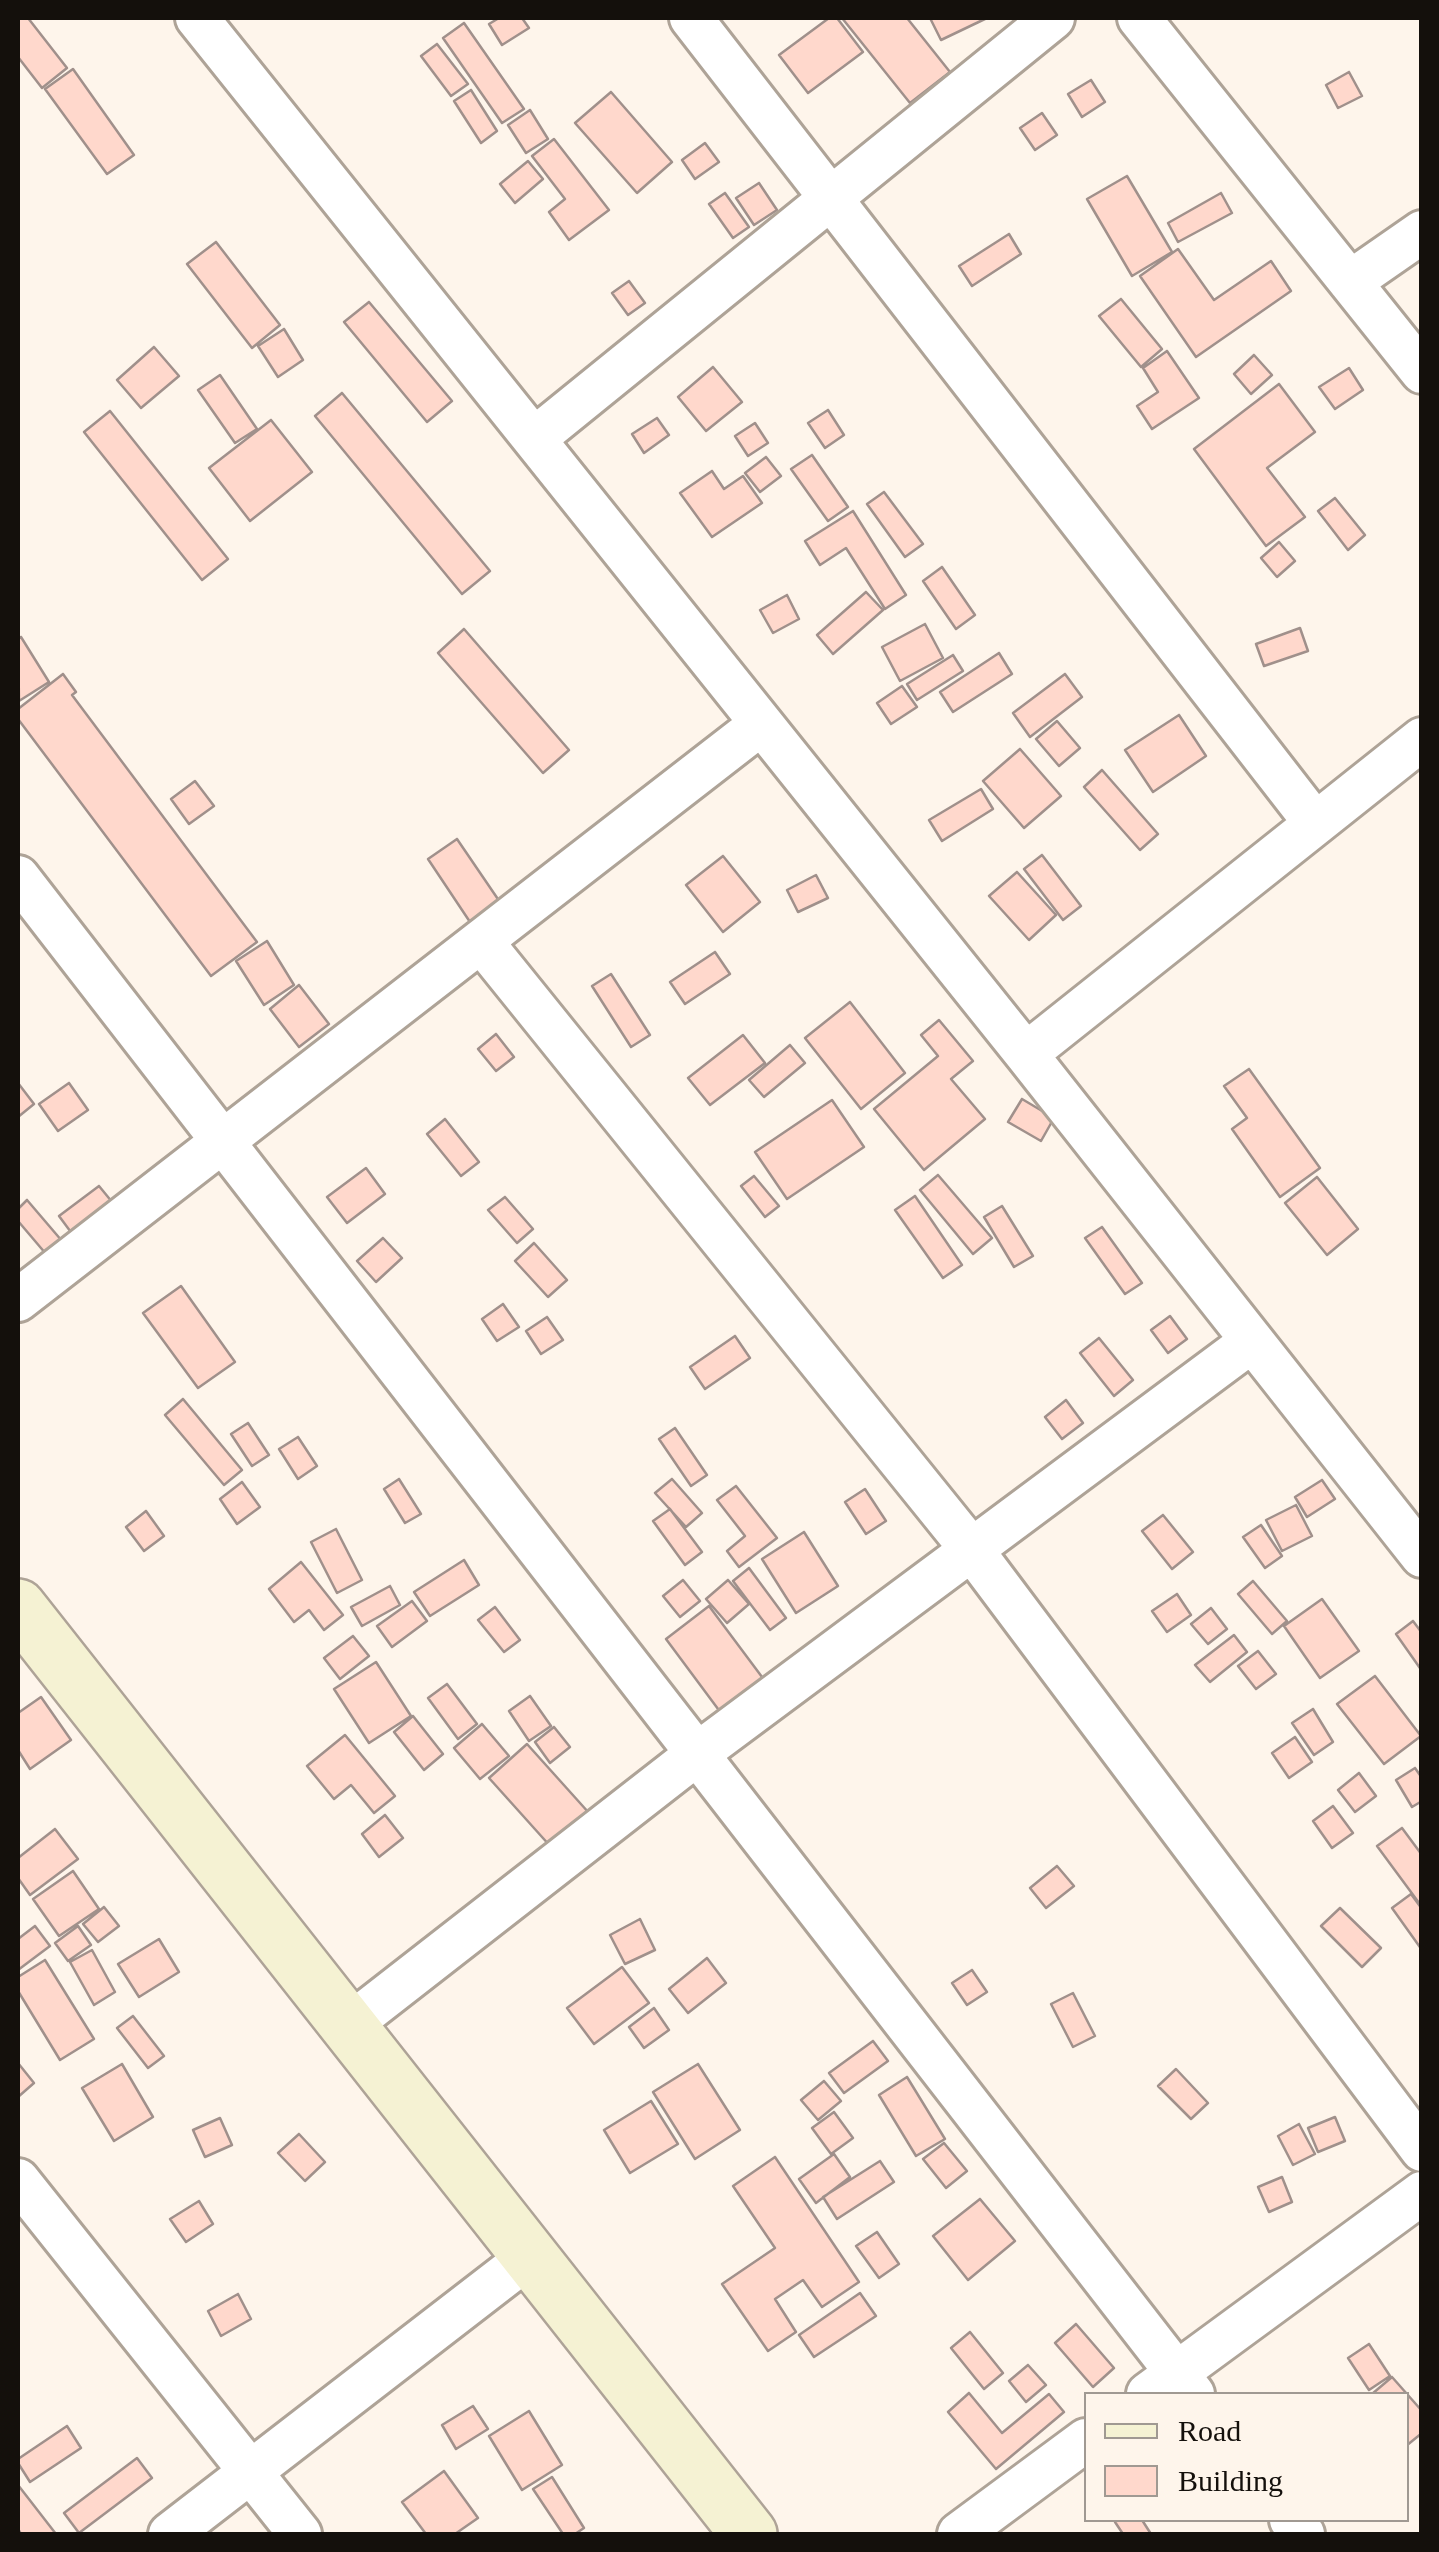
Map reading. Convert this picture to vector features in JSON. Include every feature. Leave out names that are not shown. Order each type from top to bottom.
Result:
[{"type":"street","points":[[197,18],[1026,1054],[1422,1556]]},
{"type":"street","points":[[691,18],[1315,823]]},
{"type":"street","points":[[534,439],[1053,18]]},
{"type":"street","points":[[1139,18],[1422,372]]},
{"type":"street","points":[[1350,282],[1422,232]]},
{"type":"street","points":[[18,1300],[762,724]]},
{"type":"street","points":[[1026,1054],[1422,738]]},
{"type":"street","points":[[18,877],[697,1754],[1172,2388],[1422,2192]]},
{"type":"street","points":[[481,941],[972,1550],[1422,2150]]},
{"type":"street","points":[[348,2026],[697,1754],[1252,1341]]},
{"type":"street","points":[[24,1627],[348,2026],[749,2534]]},
{"type":"street","points":[[18,2180],[300,2534]]},
{"type":"street","points":[[170,2534],[530,2256]]},
{"type":"street","points":[[960,2534],[1084,2441]]},
{"type":"building","points":[[18,18],[28,18],[67,68],[42,88],[18,57]]},
{"type":"building","points":[[499,18],[522,18],[529,28],[502,45],[489,24]]},
{"type":"building","points":[[829,18],[837,18],[863,52],[808,93],[779,55]]},
{"type":"building","points":[[842,18],[907,18],[950,72],[910,103]]},
{"type":"building","points":[[930,18],[987,18],[941,40]]},
{"type":"building","points":[[464,23],[524,109],[502,123],[443,38]]},
{"type":"building","points":[[437,44],[468,84],[451,96],[421,56]]},
{"type":"building","points":[[73,69],[134,155],[107,174],[45,89]]},
{"type":"building","points":[[1349,72],[1362,96],[1338,108],[1326,85]]},
{"type":"building","points":[[1091,80],[1105,102],[1082,117],[1068,94]]},
{"type":"building","points":[[471,90],[497,131],[481,143],[454,101]]},
{"type":"building","points":[[611,92],[672,162],[637,193],[575,123]]},
{"type":"building","points":[[530,110],[548,139],[526,153],[508,125]]},
{"type":"building","points":[[1042,113],[1057,135],[1035,150],[1020,128]]},
{"type":"building","points":[[554,139],[609,210],[569,240],[549,212],[565,199],[532,156]]},
{"type":"building","points":[[705,143],[719,162],[695,179],[682,160]]},
{"type":"building","points":[[528,161],[543,179],[515,203],[500,184]]},
{"type":"building","points":[[1127,176],[1172,252],[1132,276],[1087,199]]},
{"type":"building","points":[[759,183],[777,210],[754,225],[736,198]]},
{"type":"building","points":[[725,193],[749,227],[733,238],[709,204]]},
{"type":"building","points":[[1221,193],[1232,213],[1178,242],[1168,223]]},
{"type":"building","points":[[1009,234],[1021,254],[972,286],[959,266]]},
{"type":"building","points":[[216,242],[280,325],[252,348],[187,264]]},
{"type":"building","points":[[1178,249],[1214,300],[1271,261],[1291,291],[1196,357],[1140,276]]},
{"type":"building","points":[[629,281],[645,303],[628,315],[612,293]]},
{"type":"building","points":[[1121,299],[1162,349],[1141,367],[1099,316]]},
{"type":"building","points":[[369,302],[452,401],[427,422],[344,322]]},
{"type":"building","points":[[284,329],[303,360],[278,377],[258,346]]},
{"type":"building","points":[[154,347],[179,376],[141,408],[117,380]]},
{"type":"building","points":[[1167,351],[1199,398],[1152,429],[1137,406],[1158,392],[1143,368]]},
{"type":"building","points":[[1254,355],[1272,375],[1251,394],[1234,374]]},
{"type":"building","points":[[713,367],[742,402],[706,431],[678,397]]},
{"type":"building","points":[[1349,368],[1363,390],[1335,409],[1319,387]]},
{"type":"building","points":[[220,375],[257,429],[235,443],[198,390]]},
{"type":"building","points":[[1279,384],[1315,432],[1267,468],[1305,517],[1266,546],[1194,449]]},
{"type":"building","points":[[342,393],[490,571],[462,594],[315,416]]},
{"type":"building","points":[[828,410],[844,435],[825,448],[808,423]]},
{"type":"building","points":[[110,411],[228,559],[202,580],[84,432]]},
{"type":"building","points":[[657,418],[669,435],[644,453],[632,434]]},
{"type":"building","points":[[271,420],[312,472],[250,521],[209,468]]},
{"type":"building","points":[[755,423],[768,443],[748,456],[735,436]]},
{"type":"building","points":[[812,455],[848,507],[828,521],[791,469]]},
{"type":"building","points":[[766,457],[781,476],[760,492],[745,473]]},
{"type":"building","points":[[712,471],[724,489],[743,476],[762,503],[712,537],[680,493]]},
{"type":"building","points":[[884,492],[923,544],[905,557],[867,504]]},
{"type":"building","points":[[1335,498],[1365,535],[1348,550],[1318,511]]},
{"type":"building","points":[[853,511],[906,595],[885,609],[846,548],[820,565],[805,541]]},
{"type":"building","points":[[1279,542],[1295,561],[1277,577],[1261,558]]},
{"type":"building","points":[[942,567],[975,615],[956,629],[923,581]]},
{"type":"building","points":[[866,592],[883,610],[833,654],[817,635]]},
{"type":"building","points":[[787,595],[799,619],[773,633],[760,610]]},
{"type":"building","points":[[925,624],[943,658],[900,681],[882,647]]},
{"type":"building","points":[[1300,628],[1308,651],[1264,666],[1256,644]]},
{"type":"building","points":[[464,629],[569,750],[543,773],[438,653]]},
{"type":"building","points":[[21,637],[49,682],[19,701],[18,639]]},
{"type":"building","points":[[999,653],[1012,674],[953,712],[940,692]]},
{"type":"building","points":[[953,655],[963,671],[917,700],[907,684]]},
{"type":"building","points":[[63,674],[76,692],[72,695],[257,942],[211,976],[18,719],[18,709]]},
{"type":"building","points":[[1065,674],[1082,697],[1030,737],[1013,713]]},
{"type":"building","points":[[902,686],[917,707],[891,724],[877,703]]},
{"type":"building","points":[[1179,715],[1206,756],[1153,792],[1125,750]]},
{"type":"building","points":[[1057,721],[1080,748],[1059,766],[1036,739]]},
{"type":"building","points":[[1020,749],[1061,796],[1024,828],[983,781]]},
{"type":"building","points":[[1102,770],[1158,834],[1140,850],[1084,787]]},
{"type":"building","points":[[195,781],[214,806],[189,824],[171,799]]},
{"type":"building","points":[[981,789],[993,809],[942,841],[929,820]]},
{"type":"building","points":[[457,839],[504,908],[474,928],[428,859]]},
{"type":"building","points":[[1042,855],[1081,906],[1063,920],[1024,869]]},
{"type":"building","points":[[723,856],[760,902],[723,932],[686,885]]},
{"type":"building","points":[[1017,872],[1056,915],[1029,940],[989,896]]},
{"type":"building","points":[[816,875],[828,898],[798,912],[787,890]]},
{"type":"building","points":[[267,941],[294,985],[264,1005],[236,961]]},
{"type":"building","points":[[715,952],[730,974],[685,1004],[670,982]]},
{"type":"building","points":[[611,974],[650,1035],[631,1047],[592,986]]},
{"type":"building","points":[[299,985],[329,1024],[299,1047],[270,1009]]},
{"type":"building","points":[[850,1002],[905,1073],[861,1109],[805,1038]]},
{"type":"building","points":[[939,1020],[973,1061],[951,1079],[985,1119],[924,1170],[874,1109],[938,1056],[921,1035]]},
{"type":"building","points":[[496,1034],[514,1057],[496,1071],[478,1049]]},
{"type":"building","points":[[743,1035],[765,1063],[710,1105],[688,1078]]},
{"type":"building","points":[[790,1045],[805,1063],[764,1097],[749,1080]]},
{"type":"building","points":[[1249,1069],[1320,1168],[1280,1197],[1232,1129],[1247,1118],[1224,1086]]},
{"type":"building","points":[[18,1083],[34,1104],[18,1117]]},
{"type":"building","points":[[69,1083],[88,1110],[58,1131],[39,1104]]},
{"type":"building","points":[[1022,1099],[1054,1118],[1041,1141],[1008,1122]]},
{"type":"building","points":[[832,1100],[864,1147],[787,1199],[755,1152]]},
{"type":"building","points":[[445,1119],[479,1162],[461,1176],[427,1134]]},
{"type":"building","points":[[366,1168],[385,1194],[347,1223],[327,1197]]},
{"type":"building","points":[[938,1175],[992,1238],[973,1254],[920,1190]]},
{"type":"building","points":[[754,1176],[779,1206],[765,1217],[741,1186]]},
{"type":"building","points":[[1317,1177],[1358,1229],[1327,1255],[1285,1203]]},
{"type":"building","points":[[99,1186],[117,1208],[76,1239],[59,1216]]},
{"type":"building","points":[[915,1196],[962,1265],[943,1278],[895,1210]]},
{"type":"building","points":[[505,1197],[533,1229],[517,1243],[488,1210]]},
{"type":"building","points":[[27,1200],[68,1248],[52,1261],[18,1221],[18,1209]]},
{"type":"building","points":[[1002,1206],[1033,1256],[1014,1267],[984,1217]]},
{"type":"building","points":[[1102,1227],[1142,1283],[1125,1294],[1085,1238]]},
{"type":"building","points":[[383,1238],[402,1258],[376,1282],[357,1261]]},
{"type":"building","points":[[534,1243],[567,1280],[548,1297],[515,1261]]},
{"type":"building","points":[[181,1286],[235,1362],[198,1388],[143,1313]]},
{"type":"building","points":[[503,1304],[519,1327],[497,1341],[482,1319]]},
{"type":"building","points":[[1170,1316],[1187,1339],[1168,1353],[1151,1330]]},
{"type":"building","points":[[547,1317],[563,1340],[541,1354],[526,1331]]},
{"type":"building","points":[[735,1336],[750,1358],[705,1389],[690,1367]]},
{"type":"building","points":[[1099,1338],[1133,1380],[1114,1396],[1080,1353]]},
{"type":"building","points":[[183,1399],[242,1470],[224,1485],[165,1415]]},
{"type":"building","points":[[1066,1400],[1083,1423],[1062,1439],[1045,1417]]},
{"type":"building","points":[[248,1423],[269,1455],[252,1466],[231,1434]]},
{"type":"building","points":[[675,1428],[707,1475],[691,1486],[659,1439]]},
{"type":"building","points":[[298,1437],[317,1466],[298,1479],[279,1449]]},
{"type":"building","points":[[399,1479],[421,1514],[405,1523],[384,1489]]},
{"type":"building","points":[[672,1479],[702,1513],[686,1527],[655,1493]]},
{"type":"building","points":[[1322,1480],[1335,1499],[1307,1517],[1295,1497]]},
{"type":"building","points":[[242,1482],[260,1507],[237,1524],[220,1499]]},
{"type":"building","points":[[736,1486],[777,1538],[739,1567],[727,1551],[745,1536],[717,1500]]},
{"type":"building","points":[[865,1489],[886,1521],[866,1534],[845,1502]]},
{"type":"building","points":[[1296,1505],[1312,1536],[1282,1551],[1266,1520]]},
{"type":"building","points":[[670,1509],[702,1552],[685,1565],[653,1521]]},
{"type":"building","points":[[146,1511],[164,1536],[144,1551],[126,1527]]},
{"type":"building","points":[[1163,1515],[1193,1552],[1172,1569],[1142,1531]]},
{"type":"building","points":[[1261,1525],[1282,1556],[1265,1568],[1243,1537]]},
{"type":"building","points":[[336,1529],[362,1580],[337,1593],[311,1542]]},
{"type":"building","points":[[804,1532],[838,1586],[796,1613],[762,1559]]},
{"type":"building","points":[[464,1560],[479,1585],[430,1616],[414,1592]]},
{"type":"building","points":[[301,1562],[343,1615],[324,1630],[309,1610],[294,1622],[269,1589]]},
{"type":"building","points":[[749,1568],[786,1618],[770,1630],[733,1581]]},
{"type":"building","points":[[683,1580],[700,1601],[680,1617],[663,1596]]},
{"type":"building","points":[[728,1580],[749,1604],[727,1623],[706,1599]]},
{"type":"building","points":[[1253,1581],[1287,1621],[1272,1634],[1238,1594]]},
{"type":"building","points":[[390,1586],[400,1605],[362,1626],[351,1607]]},
{"type":"building","points":[[1177,1594],[1191,1615],[1167,1632],[1152,1611]]},
{"type":"building","points":[[1322,1599],[1359,1651],[1320,1678],[1284,1626]]},
{"type":"building","points":[[412,1601],[427,1621],[392,1647],[377,1626]]},
{"type":"building","points":[[709,1606],[765,1681],[721,1713],[666,1639]]},
{"type":"building","points":[[495,1607],[520,1640],[504,1652],[478,1620]]},
{"type":"building","points":[[1211,1608],[1227,1629],[1208,1644],[1191,1624]]},
{"type":"building","points":[[1413,1621],[1422,1633],[1422,1671],[1396,1634]]},
{"type":"building","points":[[1234,1635],[1247,1652],[1210,1682],[1195,1665]]},
{"type":"building","points":[[353,1636],[369,1656],[340,1679],[324,1658]]},
{"type":"building","points":[[1258,1651],[1276,1674],[1256,1689],[1238,1666]]},
{"type":"building","points":[[376,1662],[411,1716],[369,1743],[334,1689]]},
{"type":"building","points":[[1375,1676],[1421,1736],[1384,1764],[1337,1704]]},
{"type":"building","points":[[447,1684],[477,1724],[458,1739],[428,1698]]},
{"type":"building","points":[[530,1696],[551,1726],[529,1741],[509,1711]]},
{"type":"building","points":[[41,1697],[71,1740],[30,1769],[18,1750],[18,1713]]},
{"type":"building","points":[[1313,1709],[1333,1742],[1314,1755],[1292,1723]]},
{"type":"building","points":[[413,1716],[443,1754],[424,1770],[394,1732]]},
{"type":"building","points":[[482,1724],[509,1756],[480,1779],[454,1748]]},
{"type":"building","points":[[554,1727],[570,1747],[550,1763],[535,1742]]},
{"type":"building","points":[[345,1735],[395,1796],[374,1813],[351,1785],[334,1799],[307,1766]]},
{"type":"building","points":[[1295,1737],[1312,1762],[1289,1778],[1272,1753]]},
{"type":"building","points":[[527,1744],[598,1823],[560,1857],[489,1778]]},
{"type":"building","points":[[1415,1768],[1422,1778],[1422,1801],[1412,1807],[1396,1780]]},
{"type":"building","points":[[1359,1773],[1376,1796],[1355,1812],[1338,1790]]},
{"type":"building","points":[[1333,1806],[1353,1833],[1332,1848],[1313,1821]]},
{"type":"building","points":[[385,1815],[403,1838],[379,1857],[362,1834]]},
{"type":"building","points":[[1402,1828],[1422,1855],[1422,1907],[1377,1846]]},
{"type":"building","points":[[55,1829],[78,1859],[30,1895],[18,1878],[18,1858]]},
{"type":"building","points":[[1057,1866],[1074,1886],[1046,1908],[1030,1888]]},
{"type":"building","points":[[73,1871],[99,1909],[59,1936],[33,1899]]},
{"type":"building","points":[[1411,1894],[1422,1909],[1422,1950],[1392,1908]]},
{"type":"building","points":[[104,1907],[119,1926],[98,1942],[83,1924]]},
{"type":"building","points":[[1340,1908],[1381,1948],[1362,1967],[1321,1926]]},
{"type":"building","points":[[640,1919],[655,1950],[625,1964],[610,1935]]},
{"type":"building","points":[[35,1926],[50,1946],[18,1970],[18,1939]]},
{"type":"building","points":[[78,1926],[91,1945],[68,1961],[55,1943]]},
{"type":"building","points":[[159,1939],[179,1972],[139,1997],[118,1964]]},
{"type":"building","points":[[92,1950],[115,1992],[94,2005],[70,1962]]},
{"type":"building","points":[[707,1958],[726,1983],[688,2013],[669,1989]]},
{"type":"building","points":[[45,1960],[94,2039],[60,2060],[18,1991],[18,1977]]},
{"type":"building","points":[[622,1967],[649,2003],[594,2044],[567,2008]]},
{"type":"building","points":[[972,1970],[987,1992],[967,2005],[952,1983]]},
{"type":"building","points":[[1073,1993],[1095,2036],[1073,2047],[1051,2004]]},
{"type":"building","points":[[654,2008],[669,2030],[644,2048],[629,2027]]},
{"type":"building","points":[[133,2016],[164,2056],[148,2068],[117,2028]]},
{"type":"building","points":[[873,2041],[888,2061],[844,2093],[829,2073]]},
{"type":"building","points":[[18,2063],[34,2083],[18,2097]]},
{"type":"building","points":[[122,2064],[153,2117],[114,2141],[82,2088]]},
{"type":"building","points":[[698,2064],[740,2130],[695,2159],[653,2092]]},
{"type":"building","points":[[1176,2069],[1208,2103],[1191,2119],[1158,2086]]},
{"type":"building","points":[[907,2077],[945,2139],[916,2156],[879,2095]]},
{"type":"building","points":[[824,2081],[841,2101],[818,2120],[801,2100]]},
{"type":"building","points":[[651,2101],[678,2144],[630,2173],[604,2130]]},
{"type":"building","points":[[834,2112],[853,2138],[831,2154],[812,2128]]},
{"type":"building","points":[[1335,2117],[1345,2141],[1318,2152],[1308,2128]]},
{"type":"building","points":[[220,2118],[232,2145],[205,2157],[193,2130]]},
{"type":"building","points":[[1299,2124],[1315,2154],[1293,2165],[1278,2136]]},
{"type":"building","points":[[299,2134],[325,2162],[305,2181],[278,2153]]},
{"type":"building","points":[[944,2143],[967,2171],[946,2188],[923,2159]]},
{"type":"building","points":[[834,2154],[850,2177],[816,2203],[799,2179]]},
{"type":"building","points":[[775,2157],[859,2282],[822,2307],[803,2280],[775,2299],[796,2332],[768,2351],[722,2284],[775,2248],[733,2186]]},
{"type":"building","points":[[880,2161],[894,2182],[837,2219],[823,2197]]},
{"type":"building","points":[[1282,2177],[1292,2202],[1269,2212],[1258,2187]]},
{"type":"building","points":[[980,2199],[1015,2241],[968,2280],[933,2236]]},
{"type":"building","points":[[199,2201],[213,2224],[186,2242],[170,2219]]},
{"type":"building","points":[[877,2232],[899,2264],[879,2278],[856,2246]]},
{"type":"building","points":[[860,2293],[876,2316],[814,2357],[799,2335]]},
{"type":"building","points":[[238,2294],[251,2319],[221,2336],[208,2311]]},
{"type":"building","points":[[1076,2324],[1114,2368],[1093,2387],[1055,2343]]},
{"type":"building","points":[[970,2332],[1003,2373],[984,2389],[951,2348]]},
{"type":"building","points":[[1369,2344],[1390,2376],[1369,2390],[1348,2358]]},
{"type":"building","points":[[1028,2365],[1046,2385],[1026,2402],[1009,2381]]},
{"type":"building","points":[[1392,2377],[1405,2392],[1374,2392]]},
{"type":"building","points":[[969,2393],[1002,2433],[1049,2394],[1064,2412],[996,2469],[948,2412]]},
{"type":"building","points":[[1409,2396],[1422,2411],[1422,2433],[1409,2444]]},
{"type":"building","points":[[473,2406],[488,2429],[456,2449],[442,2425]]},
{"type":"building","points":[[529,2411],[562,2465],[522,2490],[489,2436]]},
{"type":"building","points":[[67,2426],[81,2448],[30,2482],[18,2459]]},
{"type":"building","points":[[137,2458],[152,2478],[79,2533],[64,2513]]},
{"type":"building","points":[[444,2471],[478,2518],[455,2534],[426,2534],[402,2502]]},
{"type":"building","points":[[552,2477],[584,2528],[575,2534],[563,2534],[533,2489]]},
{"type":"building","points":[[18,2485],[56,2534],[21,2534]]},
{"type":"building","points":[[1115,2522],[1143,2522],[1151,2534],[1123,2534]]}]
